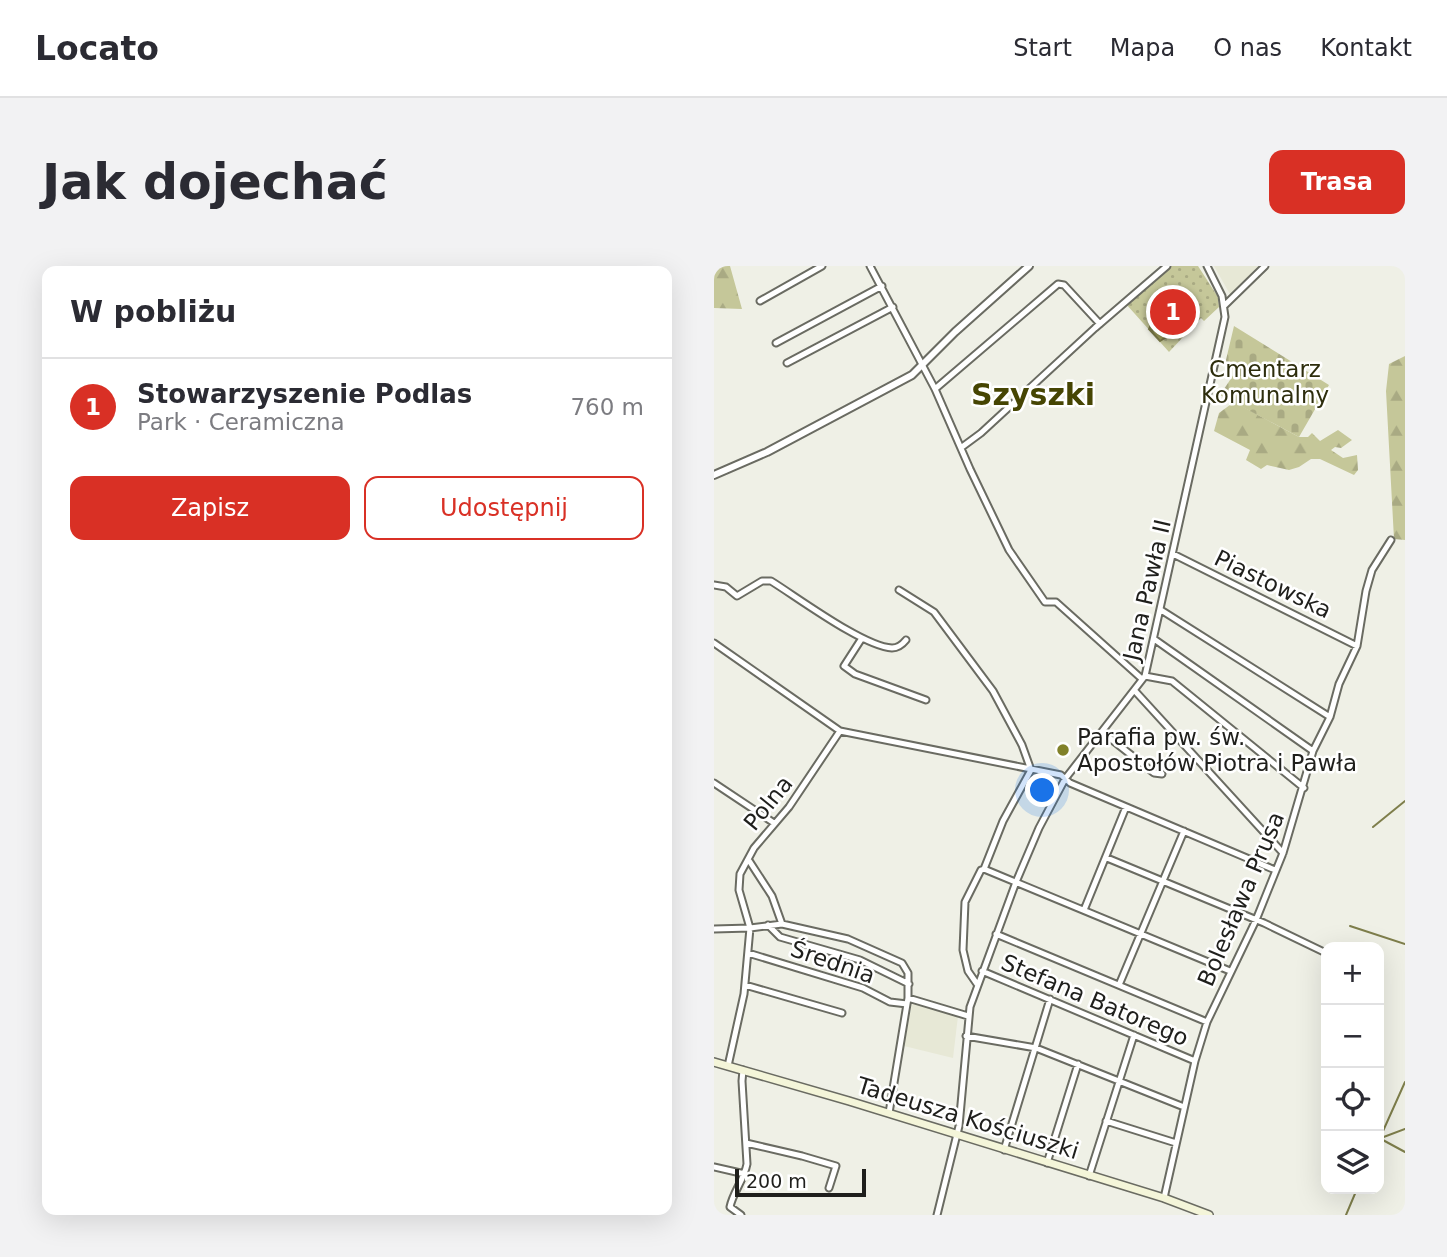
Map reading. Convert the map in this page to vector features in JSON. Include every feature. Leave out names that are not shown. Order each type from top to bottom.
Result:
[{"type":"main road","name":"Tadeusza Kościuszki","points":[[714,1062],[1164,1198],[1204,1214]]},
{"type":"street","points":[[760,301],[822,266]]},
{"type":"street","points":[[870,266],[935,389],[1009,550],[1045,602],[1056,602],[1144,678],[1172,681],[1304,788]]},
{"type":"street","points":[[714,475],[776,448],[907,378],[1029,266]]},
{"type":"street","points":[[962,447],[1167,266]]},
{"type":"street","points":[[1207,266],[1225,305],[1265,266]]},
{"type":"street","points":[[935,389],[1058,284],[1064,285],[1100,324]]},
{"type":"street","points":[[776,343],[882,286]]},
{"type":"street","name":"Jana Pawła II","points":[[937,1215],[957,1135],[968,1016],[977,984],[1016,882],[1037,831],[1065,779],[1144,678],[1225,317],[1225,305]]},
{"type":"street","points":[[787,363],[893,307]]},
{"type":"street","name":"Bolesława Prusa","points":[[1164,1198],[1195,1060],[1207,1022],[1256,920],[1283,853],[1313,751],[1330,717],[1339,684],[1357,646],[1372,569],[1391,540]]},
{"type":"street","name":"Piastowska","points":[[1173,554],[1357,646]]},
{"type":"street","points":[[714,585],[726,587],[737,596],[762,581],[771,581],[862,638],[891,648],[900,646],[906,640]]},
{"type":"street","points":[[898,590],[934,612],[993,691],[1022,745],[1031,770],[1003,821],[984,869],[981,870],[965,902],[963,950],[968,971],[977,984]]},
{"type":"street","points":[[1161,610],[1330,717]]},
{"type":"street","points":[[862,638],[844,666],[855,674],[926,700]]},
{"type":"street","points":[[1154,639],[1313,751]]},
{"type":"street","points":[[714,643],[839,731],[1060,775],[1070,783],[1275,870]]},
{"type":"street","points":[[1135,691],[1283,853]]},
{"type":"street","name":"Polna","points":[[728,1066],[745,985],[750,928],[737,882],[748,859],[802,789],[839,731]]},
{"type":"street","points":[[1102,732],[1154,773],[1162,774]]},
{"type":"street","points":[[714,783],[774,823]]},
{"type":"street","points":[[1084,910],[1126,807]]},
{"type":"street","points":[[1119,985],[1184,831]]},
{"type":"street","points":[[1107,858],[1256,920],[1321,951]]},
{"type":"street","points":[[748,859],[772,896],[782,924]]},
{"type":"street","points":[[984,869],[1230,971]]},
{"type":"street","points":[[714,929],[782,924],[848,939],[899,961],[906,969],[908,1001],[888,1114]]},
{"type":"street","points":[[768,925],[780,937],[860,960],[909,984]]},
{"type":"street","points":[[996,934],[1207,1022]]},
{"type":"street","name":"Średnia","points":[[748,953],[863,988],[890,1002],[908,1001],[968,1016]]},
{"type":"street","name":"Stefana Batorego","points":[[982,971],[1195,1060]]},
{"type":"street","points":[[745,985],[842,1013]]},
{"type":"street","points":[[1004,1150],[1050,999]]},
{"type":"street","points":[[1089,1176],[1134,1035]]},
{"type":"street","points":[[967,1036],[1036,1048],[1184,1107]]},
{"type":"street","points":[[1047,1163],[1078,1064]]},
{"type":"street","points":[[741,1215],[733,1212],[730,1207],[745,1174],[746,1143],[741,1081],[743,1070]]},
{"type":"street","points":[[1106,1121],[1176,1143]]},
{"type":"street","points":[[746,1143],[836,1166],[829,1188]]},
{"type":"street","points":[[714,1167],[745,1174]]},
{"type":"shaded area","points":[[1214,266],[1262,266],[1231,296]]},
{"type":"shaded area","points":[[912,1003],[958,1016],[953,1058],[904,1046]]},
{"type":"green space","points":[[714,266],[730,266],[742,309],[714,308]]},
{"type":"green space","points":[[1169,266],[1198,266],[1218,297],[1219,307],[1204,321],[1201,318],[1169,352],[1126,304]]},
{"type":"green space","name":"Cmentarz Komunalny","points":[[1234,326],[1329,385],[1299,437],[1220,395],[1236,371],[1225,364]]},
{"type":"green space","points":[[1405,356],[1405,540],[1394,539],[1386,391],[1389,364]]},
{"type":"green space","points":[[1234,402],[1299,437],[1308,437],[1312,433],[1320,441],[1338,430],[1352,440],[1341,448],[1335,447],[1331,450],[1343,458],[1357,455],[1358,470],[1354,475],[1320,459],[1311,459],[1289,470],[1267,465],[1261,469],[1246,460],[1250,450],[1214,431],[1219,413]]},
{"type":"water","points":[[1158,311],[1172,316],[1179,325],[1177,330],[1160,341],[1149,329]]},
{"type":"waterway","points":[[1373,827],[1405,801]]},
{"type":"waterway","points":[[1350,926],[1405,944]]},
{"type":"waterway","points":[[1383,1131],[1405,1082]]},
{"type":"waterway","points":[[1384,1137],[1405,1129]]},
{"type":"waterway","points":[[1384,1141],[1405,1152]]},
{"type":"waterway","points":[[1346,1215],[1355,1194]]},
{"type":"place","name":"Stowarzyszenie Podlas","points":[[1173,312]]},
{"type":"place","name":"Parafia pw. św. Apostołów Piotra i Pawła","points":[[1063,750]]},
{"type":"district","name":"Szyszki","points":[[1033,395]]}]
